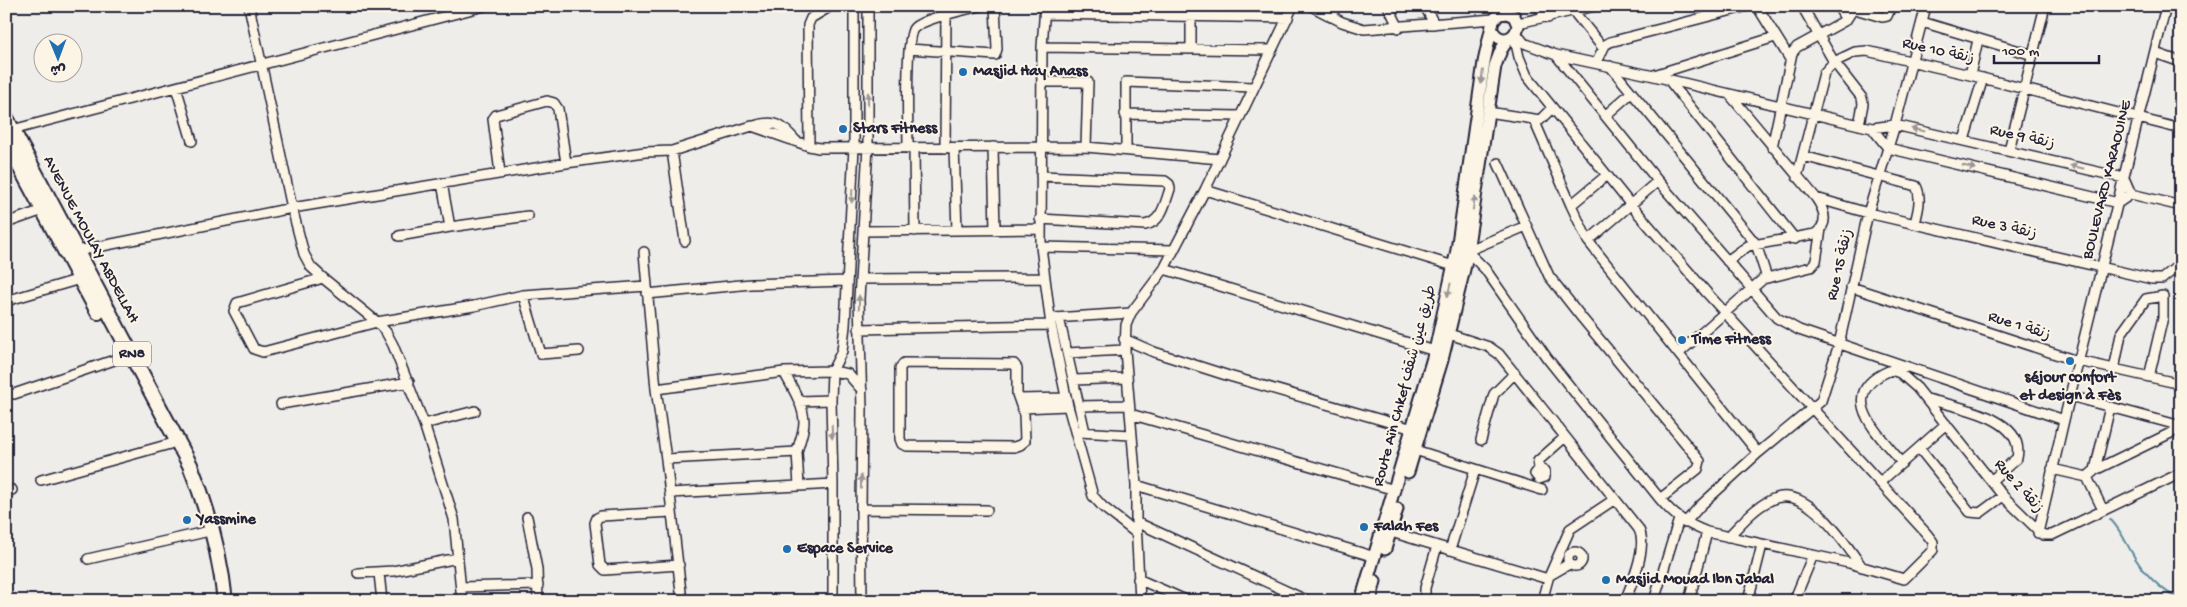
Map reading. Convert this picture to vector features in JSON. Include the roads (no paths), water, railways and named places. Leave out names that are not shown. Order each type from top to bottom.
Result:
[{"type":"main road","points":[[1503,13],[1512,25],[1497,36],[1495,18],[1503,13]]},
{"type":"main road","name":"Route Aïn Chkef طريق عين شقف","points":[[1370,601],[1449,334],[1462,251],[1484,62],[1495,18]]},
{"type":"main road","name":"Route Aïn Chkef طريق عين شقف","points":[[1462,251],[1495,66],[1512,25]]},
{"type":"main road","name":"AVENUE MOULAY ABDELLAH","points":[[8,130],[42,210],[170,444],[192,490],[205,532],[212,565],[216,601]]},
{"type":"main road","name":"AVENUE MOULAY ABDELLAH","points":[[8,130],[77,252],[178,442],[200,489],[219,556],[225,601]]},
{"type":"main road","name":"Route Aïn Chkef طريق عين شقف","points":[[1361,601],[1460,265]]},
{"type":"street","points":[[250,6],[292,208],[304,254],[311,267],[377,322],[386,332],[409,382],[454,519],[462,601]]},
{"type":"street","points":[[8,130],[176,87],[459,10],[484,6]]},
{"type":"street","points":[[809,146],[808,25],[811,18],[831,6]]},
{"type":"street","points":[[833,601],[832,371],[842,350],[848,281],[854,147],[854,6]]},
{"type":"street","points":[[862,601],[862,390],[859,329],[868,147],[868,6]]},
{"type":"street","points":[[915,231],[909,49],[913,28],[946,15],[980,6]]},
{"type":"street","points":[[909,49],[993,56],[996,54],[995,6]]},
{"type":"street","points":[[1140,601],[1136,533],[1136,484],[1124,339],[1126,324],[1131,313],[1164,269],[1174,250],[1205,190],[1270,50],[1293,6]]},
{"type":"street","points":[[1311,6],[1357,28],[1399,28],[1495,18]]},
{"type":"street","points":[[1331,17],[1336,6]]},
{"type":"street","points":[[1388,6],[1399,28]]},
{"type":"street","points":[[1425,6],[1434,24]]},
{"type":"street","points":[[1538,6],[1548,18]]},
{"type":"street","points":[[1596,62],[1603,48],[1610,42],[1748,6]]},
{"type":"street","points":[[1757,6],[1790,59]]},
{"type":"street","points":[[1802,6],[1834,62],[1862,98],[1863,104],[1859,125]]},
{"type":"street","points":[[1838,6],[1846,20]]},
{"type":"street","points":[[1772,146],[1790,59],[1798,47],[1846,20],[1855,8],[1882,17],[1887,16],[1891,6]]},
{"type":"street","name":"Rue 15 زنقة","points":[[1812,409],[1821,401],[1839,344],[1868,214],[1895,125],[1926,6]]},
{"type":"street","points":[[2009,150],[2045,6]]},
{"type":"street","name":"BOULEVARD KARAOUINE","points":[[2078,361],[2166,6]]},
{"type":"street","points":[[1512,25],[1591,7]]},
{"type":"street","points":[[1136,533],[1103,507],[1093,496],[1075,432],[1050,321],[1040,229],[1044,10],[1288,18]]},
{"type":"street","points":[[1574,12],[1603,48]]},
{"type":"street","points":[[946,15],[950,148],[957,230]]},
{"type":"street","points":[[1191,15],[1191,49]]},
{"type":"street","points":[[1922,22],[2032,55]]},
{"type":"street","points":[[1512,25],[1524,42],[1556,55],[1596,62],[1872,128],[1888,148],[2118,203],[2131,194],[2181,206]]},
{"type":"street","points":[[1462,251],[1485,269],[1547,358],[1660,499],[1682,521],[1707,532],[1862,566],[1904,579],[1930,554],[1934,546],[1926,533],[1675,257],[1552,108],[1527,76],[1519,57],[1512,25]]},
{"type":"street","points":[[1654,76],[1775,36]]},
{"type":"street","points":[[1970,74],[1978,40]]},
{"type":"street","points":[[1042,46],[1270,50]]},
{"type":"street","name":"Rue 10 زنقة","points":[[1834,62],[1861,51],[1970,74],[2181,129]]},
{"type":"street","points":[[2155,53],[2181,62]]},
{"type":"street","points":[[1556,55],[1658,181],[1777,318],[1789,326],[1839,344],[2064,420]]},
{"type":"street","points":[[1797,177],[1824,73],[1834,62]]},
{"type":"street","points":[[1610,66],[1756,244],[1767,278]]},
{"type":"street","points":[[1964,140],[1983,78]]},
{"type":"street","points":[[1668,79],[1795,239]]},
{"type":"street","points":[[1042,82],[1088,82],[1086,147]]},
{"type":"street","points":[[1126,150],[1126,82],[1253,87]]},
{"type":"street","points":[[176,87],[192,141]]},
{"type":"street","points":[[1606,116],[1631,93]]},
{"type":"street","points":[[1680,353],[1726,314],[1752,288],[1767,278],[1812,267],[1816,261],[1821,229],[1824,223],[1824,216],[1816,198],[1730,95]]},
{"type":"street","points":[[500,173],[493,119],[496,115],[548,101],[554,103],[558,109],[566,163]]},
{"type":"street","points":[[1488,112],[1540,120],[1552,108]]},
{"type":"street","points":[[1125,114],[1240,116]]},
{"type":"street","points":[[1534,120],[1588,241],[1680,353],[1758,453]]},
{"type":"street","name":"Rue 9 زنقة","points":[[1872,128],[1895,125],[2124,178]]},
{"type":"street","points":[[77,252],[292,208],[566,163],[645,152],[672,151],[752,126],[765,129],[798,143],[832,148],[1086,147],[1220,159]]},
{"type":"street","points":[[993,147],[995,230]]},
{"type":"street","points":[[672,151],[686,241]]},
{"type":"street","points":[[1803,156],[1916,186],[1919,203],[1915,223]]},
{"type":"street","points":[[1498,163],[1549,276],[1700,461],[1698,469],[1660,499]]},
{"type":"street","points":[[1571,205],[1607,175]]},
{"type":"street","points":[[1040,219],[1153,223],[1158,219],[1170,189],[1169,184],[1165,182],[1041,176]]},
{"type":"street","points":[[2124,178],[2131,194]]},
{"type":"street","points":[[1588,241],[1658,181]]},
{"type":"street","points":[[442,183],[450,227]]},
{"type":"street","points":[[1205,190],[1446,264],[1460,265]]},
{"type":"street","name":"Rue 3 زنقة","points":[[1816,198],[1868,214],[1915,223],[2152,279],[2162,279]]},
{"type":"street","points":[[6,223],[42,210]]},
{"type":"street","points":[[399,236],[528,216]]},
{"type":"street","points":[[1462,251],[1526,226]]},
{"type":"street","points":[[863,230],[1040,229]]},
{"type":"street","points":[[1727,261],[1742,249],[1756,244],[1795,239],[1815,234],[1821,229]]},
{"type":"street","points":[[1041,247],[1174,250]]},
{"type":"street","points":[[644,252],[656,389],[682,601]]},
{"type":"street","points":[[2149,378],[2163,317],[2162,279],[2181,263]]},
{"type":"street","points":[[1164,269],[1435,351]]},
{"type":"street","points":[[323,278],[237,302],[234,310],[254,349],[263,352],[377,322],[523,296],[750,284],[848,281]]},
{"type":"street","points":[[860,279],[1044,278]]},
{"type":"street","points":[[6,301],[80,279]]},
{"type":"street","name":"Rue 1 زنقة","points":[[1851,286],[2078,361],[2181,384]]},
{"type":"street","points":[[523,296],[541,354],[580,350]]},
{"type":"street","points":[[2114,370],[2120,341],[2126,326],[2146,300],[2163,296]]},
{"type":"street","points":[[859,329],[1050,321],[1059,318],[1131,313]]},
{"type":"street","points":[[1059,318],[1085,432]]},
{"type":"street","points":[[1449,334],[1494,349],[1638,528],[1643,539],[1625,601]]},
{"type":"street","points":[[1124,339],[1154,352],[1219,373],[1412,429]]},
{"type":"street","points":[[1068,353],[1125,350]]},
{"type":"street","points":[[14,394],[123,357]]},
{"type":"street","points":[[1888,360],[1895,371],[1872,382],[1863,394],[1862,402],[1865,416],[1902,463]]},
{"type":"street","name":"Rue 2 زنقة","points":[[2038,533],[2078,361]]},
{"type":"street","points":[[904,363],[1014,364],[1017,368],[1021,404],[1024,441],[1020,445],[907,446],[902,444],[900,439],[900,368],[904,363]]},
{"type":"street","points":[[656,389],[784,372],[832,371],[848,374],[862,390]]},
{"type":"street","name":"Rue 2 زنقة","points":[[1895,371],[1927,399],[2003,496],[2038,533]]},
{"type":"street","points":[[784,372],[799,401],[804,422],[797,452],[800,486]]},
{"type":"street","points":[[1481,440],[1494,394],[1515,373]]},
{"type":"street","points":[[1074,380],[1127,378]]},
{"type":"street","points":[[281,404],[409,382]]},
{"type":"street","points":[[2070,396],[2181,427]]},
{"type":"street","points":[[1927,399],[1989,418],[2002,424],[2012,433],[2018,444],[2018,458],[1992,480]]},
{"type":"street","points":[[799,401],[831,400]]},
{"type":"street","points":[[1021,404],[1068,402]]},
{"type":"street","points":[[1079,406],[1129,410],[1394,490]]},
{"type":"street","points":[[2095,470],[2110,406]]},
{"type":"street","points":[[1654,601],[1682,521],[1758,453],[1812,409]]},
{"type":"street","points":[[424,424],[475,411]]},
{"type":"street","points":[[1880,482],[1946,424]]},
{"type":"street","points":[[2087,477],[2095,470],[2181,427]]},
{"type":"street","points":[[1075,432],[1132,435]]},
{"type":"street","points":[[1538,469],[1540,458],[1564,438]]},
{"type":"street","points":[[41,480],[170,444]]},
{"type":"street","points":[[1919,448],[1970,512],[1980,513],[2003,496]]},
{"type":"street","points":[[1415,450],[1542,490]]},
{"type":"street","points":[[666,459],[797,452]]},
{"type":"street","points":[[2052,469],[2087,477]]},
{"type":"street","points":[[1450,550],[1475,470]]},
{"type":"street","points":[[2038,533],[2052,535],[2181,474]]},
{"type":"street","points":[[2087,477],[2103,510]]},
{"type":"street","points":[[670,493],[833,484]]},
{"type":"street","points":[[1136,484],[1375,557]]},
{"type":"street","points":[[1728,537],[1770,500],[1790,498],[1812,507],[1822,516],[1837,532],[1862,566]]},
{"type":"street","points":[[1542,601],[1549,577],[1566,538],[1574,526],[1615,499]]},
{"type":"street","points":[[861,509],[987,510]]},
{"type":"street","points":[[672,512],[601,516],[597,518],[595,523],[600,565],[605,570],[679,565]]},
{"type":"street","points":[[527,516],[538,585],[538,601]]},
{"type":"street","points":[[1136,522],[1308,601]]},
{"type":"street","points":[[88,559],[205,532]]},
{"type":"street","points":[[1391,532],[1549,577],[1568,564],[1576,567],[1581,564],[1581,555],[1573,552],[1566,538]]},
{"type":"street","points":[[1690,601],[1707,532]]},
{"type":"street","points":[[1748,601],[1762,545]]},
{"type":"street","points":[[1425,601],[1425,588],[1437,546]]},
{"type":"street","points":[[1794,601],[1813,556]]},
{"type":"street","points":[[358,573],[379,572],[458,558]]},
{"type":"street","points":[[379,572],[382,601]]},
{"type":"street","points":[[1138,579],[1188,601]]},
{"type":"street","points":[[461,587],[538,585]]},
{"type":"waterway","points":[[2110,519],[2146,573],[2159,586],[2181,599]]},
{"type":"place","name":"Masjid Hay Anass","points":[[963,72]]},
{"type":"place","name":"Stars Fitness","points":[[843,129]]},
{"type":"place","name":"Time Fitness","points":[[1682,340]]},
{"type":"place","name":"séjour confort et design à Fès","points":[[2070,361]]},
{"type":"place","name":"Yassmine","points":[[187,520]]},
{"type":"place","name":"Falah Fes","points":[[1364,527]]},
{"type":"place","name":"Espace Service","points":[[787,549]]},
{"type":"place","name":"Masjid Mouad Ibn Jabal","points":[[1606,580]]}]
